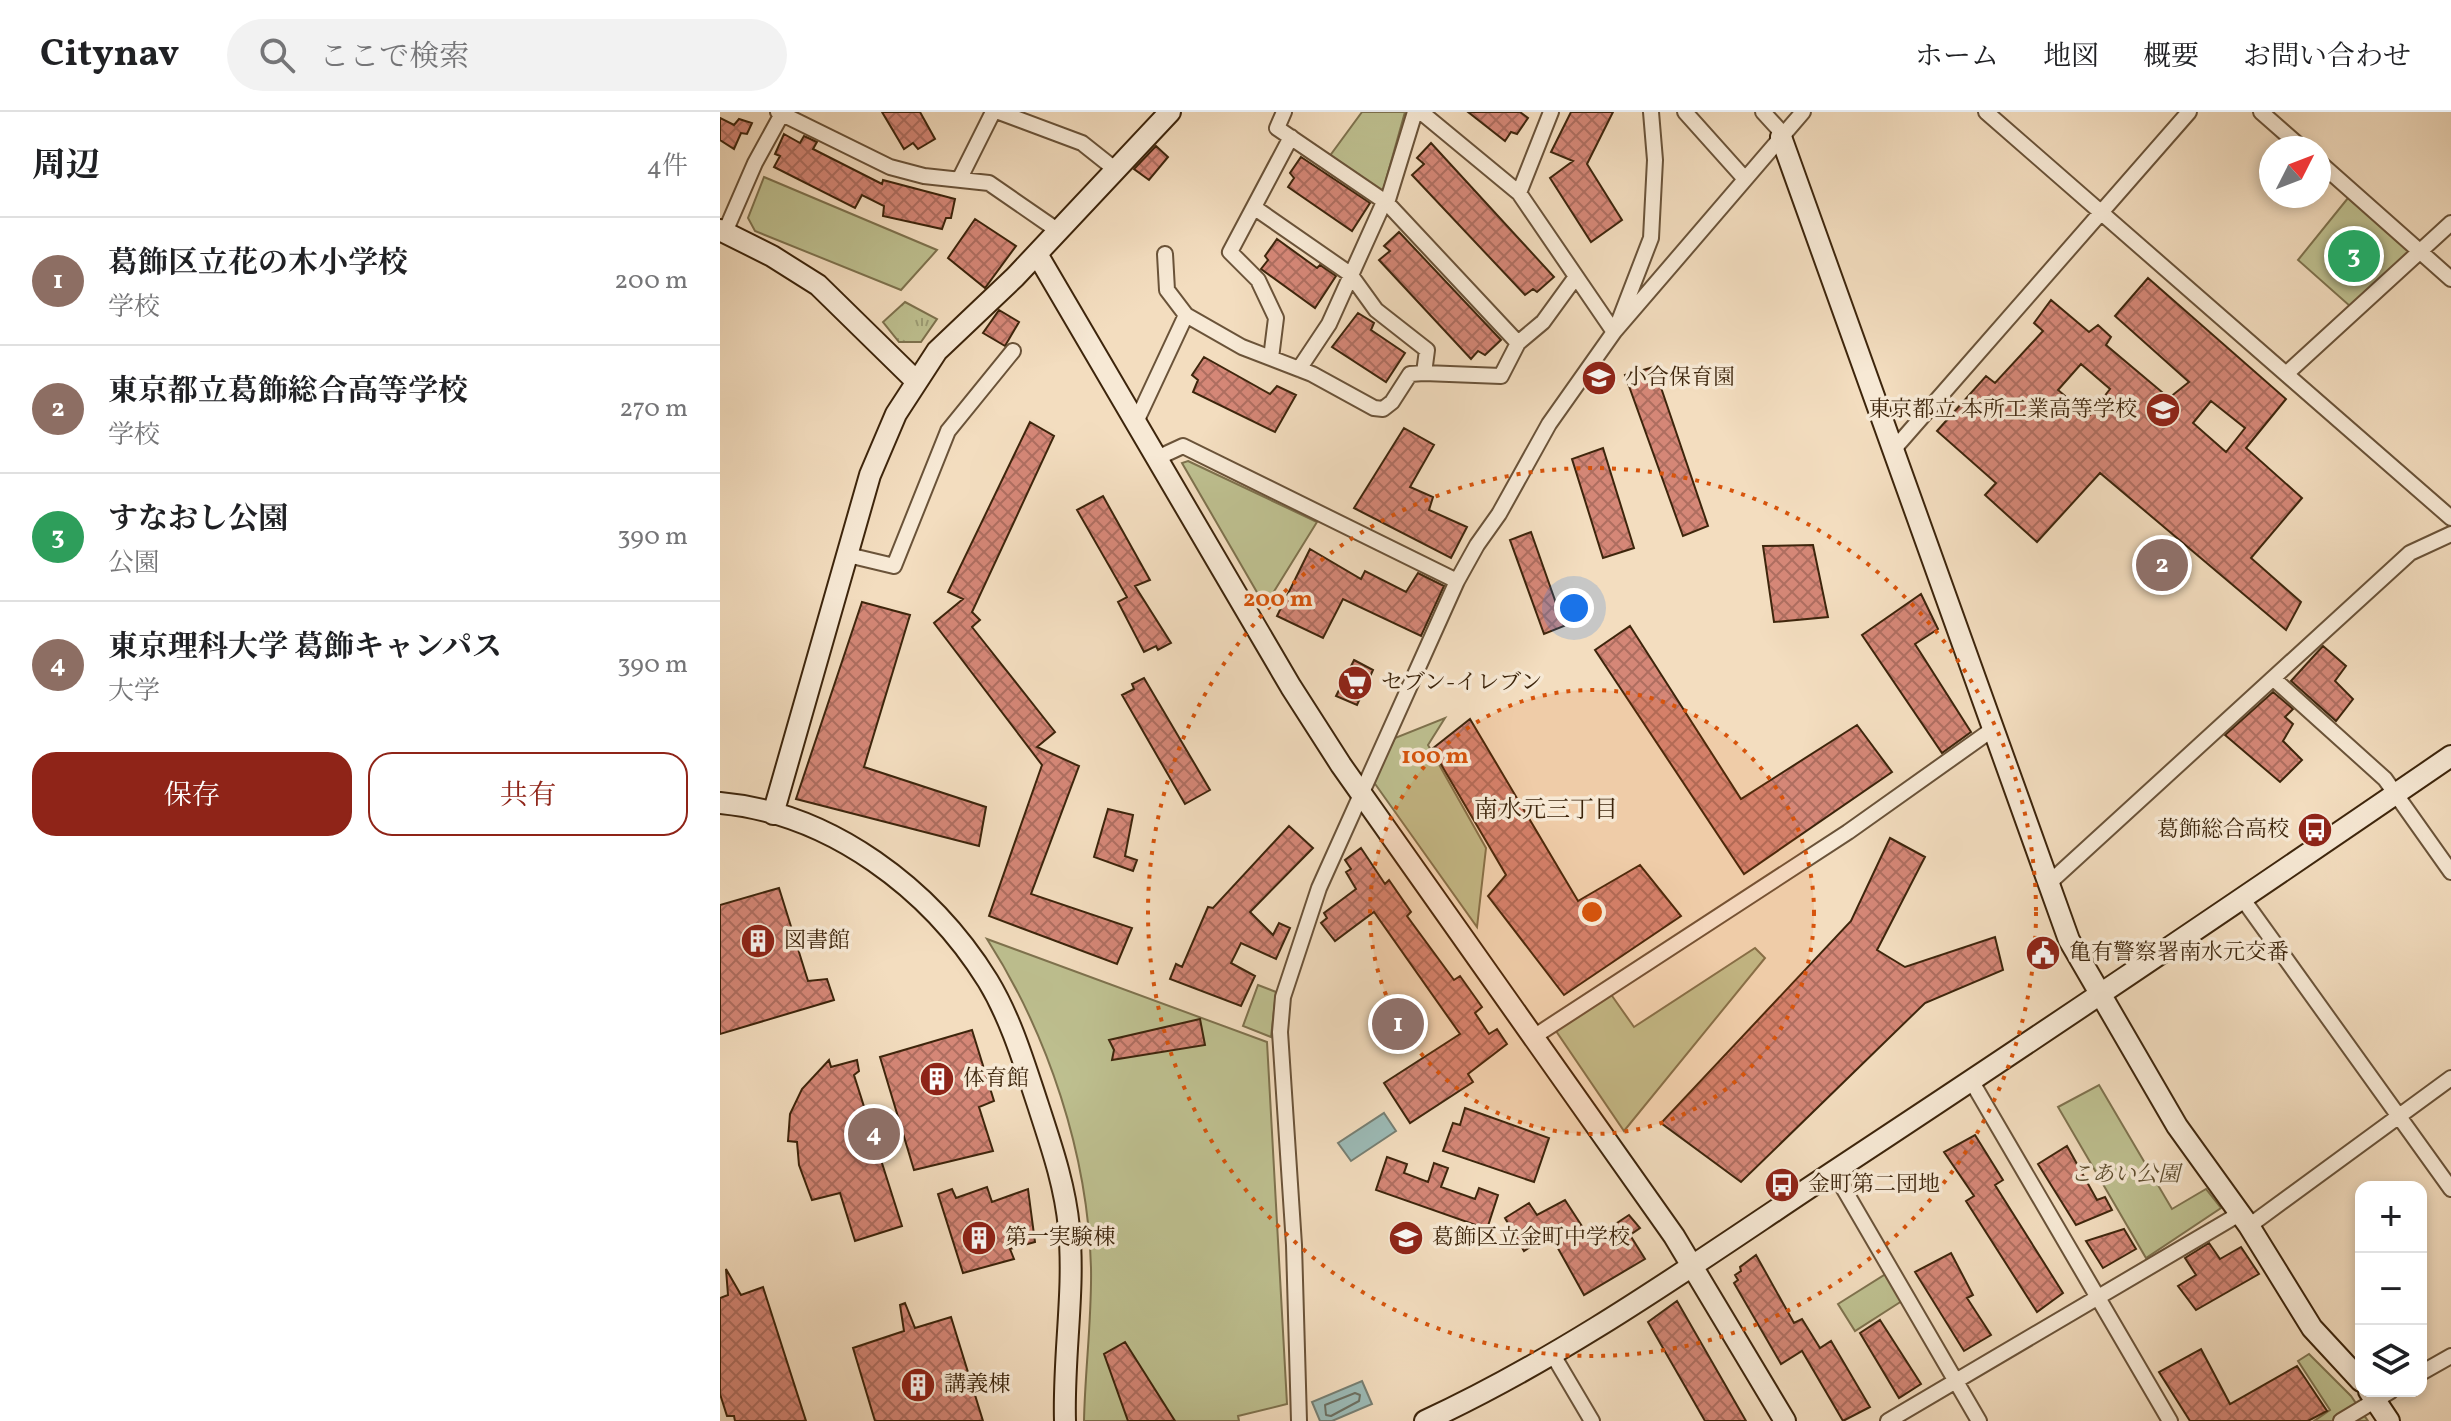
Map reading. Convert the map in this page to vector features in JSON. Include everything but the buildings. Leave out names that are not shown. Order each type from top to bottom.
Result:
[{"type":"street","points":[[915,380],[818,285],[772,256],[722,231],[781,112],[890,167],[924,176],[989,183],[1057,230]]},
{"type":"street","points":[[960,178],[993,112]]},
{"type":"street","points":[[999,112],[1024,117],[1082,143],[1116,170]]},
{"type":"street","points":[[773,814],[880,447],[915,380],[955,332],[992,301],[1170,112]]},
{"type":"street","points":[[1284,112],[1277,128],[1386,203],[1518,343]]},
{"type":"street","points":[[1299,369],[1329,324],[1386,203],[1415,112]]},
{"type":"street","points":[[1421,112],[1519,193],[1614,332]]},
{"type":"street","points":[[1614,332],[1651,238],[1655,160],[1651,112]]},
{"type":"street","points":[[1685,112],[1745,179]]},
{"type":"street","points":[[1763,112],[1782,136],[2069,940],[2177,1126],[2245,1220],[2312,1328],[2355,1375]]},
{"type":"street","points":[[1299,1421],[1294,1245],[1280,1057],[1283,997],[1319,888],[1457,581],[1549,424],[1614,332],[1803,112]]},
{"type":"street","points":[[1986,112],[2451,518]]},
{"type":"street","points":[[1894,449],[2189,112]]},
{"type":"street","points":[[2261,112],[2288,136]]},
{"type":"street","points":[[1519,193],[1547,114]]},
{"type":"street","points":[[1271,358],[1276,318],[1258,280],[1230,252],[1291,137]]},
{"type":"street","points":[[2331,172],[2451,279]]},
{"type":"street","points":[[1255,208],[1350,274],[1376,310],[1427,350],[1424,373]]},
{"type":"street","points":[[2286,374],[2451,223]]},
{"type":"street","points":[[1037,254],[1291,687],[1360,792],[1535,1036],[1693,1265],[1785,1421]]},
{"type":"street","points":[[1165,254],[1167,290],[1186,315],[1242,347],[1299,369],[1374,408],[1383,409],[1392,402],[1410,374],[1501,376],[1518,343],[1543,322],[1575,278]]},
{"type":"street","points":[[1136,422],[1186,315]]},
{"type":"street","points":[[848,555],[894,566],[948,431],[1013,351]]},
{"type":"street","points":[[1157,458],[1183,446],[1457,581]]},
{"type":"street","points":[[2048,884],[2410,553],[2451,534]]},
{"type":"street","points":[[2274,679],[2385,779],[2451,872]]},
{"type":"street","points":[[1535,1036],[1848,832],[1993,729]]},
{"type":"street","points":[[1425,1421],[1553,1355],[1693,1265],[1972,1082],[2451,756]]},
{"type":"street","points":[[720,803],[773,814],[855,848],[920,896],[957,935],[990,983],[1009,1023],[1060,1174],[1069,1225],[1072,1272],[1065,1421]]},
{"type":"street","points":[[2242,898],[2451,1189]]},
{"type":"street","points":[[1888,1421],[2098,1297],[2245,1220],[2451,1078]]},
{"type":"street","points":[[1972,1082],[2170,1421]]},
{"type":"street","points":[[1834,1172],[1979,1421]]},
{"type":"street","points":[[1553,1355],[1592,1421]]},
{"type":"street","points":[[2427,1370],[2451,1356]]},
{"type":"street","points":[[2341,1421],[2374,1397]]},
{"type":"street","points":[[2379,1397],[2389,1421]]},
{"type":"green space","points":[[1362,112],[1405,112],[1382,194],[1329,157]]},
{"type":"green space","points":[[764,177],[937,250],[901,290],[755,231],[748,218]]},
{"type":"green space","points":[[2348,198],[2412,252],[2351,307],[2298,260]]},
{"type":"green space","points":[[905,302],[937,319],[921,342],[899,342],[883,322]]},
{"type":"green space","points":[[1188,461],[1317,522],[1265,606],[1182,463]]},
{"type":"green space","points":[[1445,718],[1428,745],[1486,848],[1477,927],[1373,781],[1395,738]]},
{"type":"green space","points":[[987,939],[1267,1042],[1287,1404],[1238,1416],[1239,1421],[1084,1421],[1091,1268],[1082,1182],[1061,1096],[1046,1055],[1029,1014]]},
{"type":"green space","points":[[1755,948],[1765,958],[1624,1131],[1554,1028],[1610,993],[1634,1027]]},
{"type":"green space","points":[[1258,985],[1276,992],[1271,1037],[1243,1026]]},
{"type":"green space","name":"こあい公園","points":[[2099,1085],[2172,1209],[2206,1189],[2221,1208],[2146,1258],[2058,1107]]},
{"type":"green space","points":[[1889,1272],[1905,1299],[1855,1331],[1838,1304]]},
{"type":"green space","points":[[2309,1354],[2351,1396],[2368,1421],[2314,1421],[2330,1410],[2298,1361]]},
{"type":"water","points":[[1384,1113],[1396,1131],[1351,1161],[1338,1143]]},
{"type":"water","points":[[1362,1381],[1372,1404],[1332,1421],[1320,1421],[1312,1402]]},
{"type":"place","name":"すなおし公園","points":[[2354,256]]},
{"type":"place","name":"小合保育園","points":[[1599,378]]},
{"type":"place","name":"東京都立 本所工業高等学校","points":[[2163,410]]},
{"type":"place","name":"東京都立葛飾総合高等学校","points":[[2162,565]]},
{"type":"place","name":"セブン-イレブン","points":[[1355,683]]},
{"type":"place","name":"葛飾総合高校","points":[[2315,830]]},
{"type":"place","name":"図書館","points":[[758,941]]},
{"type":"place","name":"亀有警察署南水元交番","points":[[2043,953]]},
{"type":"place","name":"葛飾区立花の木小学校","points":[[1398,1024]]},
{"type":"place","name":"体育館","points":[[937,1079]]},
{"type":"place","name":"東京理科大学 葛飾キャンパス","points":[[874,1134]]},
{"type":"place","name":"金町第二団地","points":[[1782,1185]]},
{"type":"place","name":"第一実験棟","points":[[979,1238]]},
{"type":"place","name":"葛飾区立金町中学校","points":[[1406,1238]]},
{"type":"place","name":"講義棟","points":[[918,1385]]},
{"type":"district","name":"南水元三丁目","points":[[1546,811]]}]
